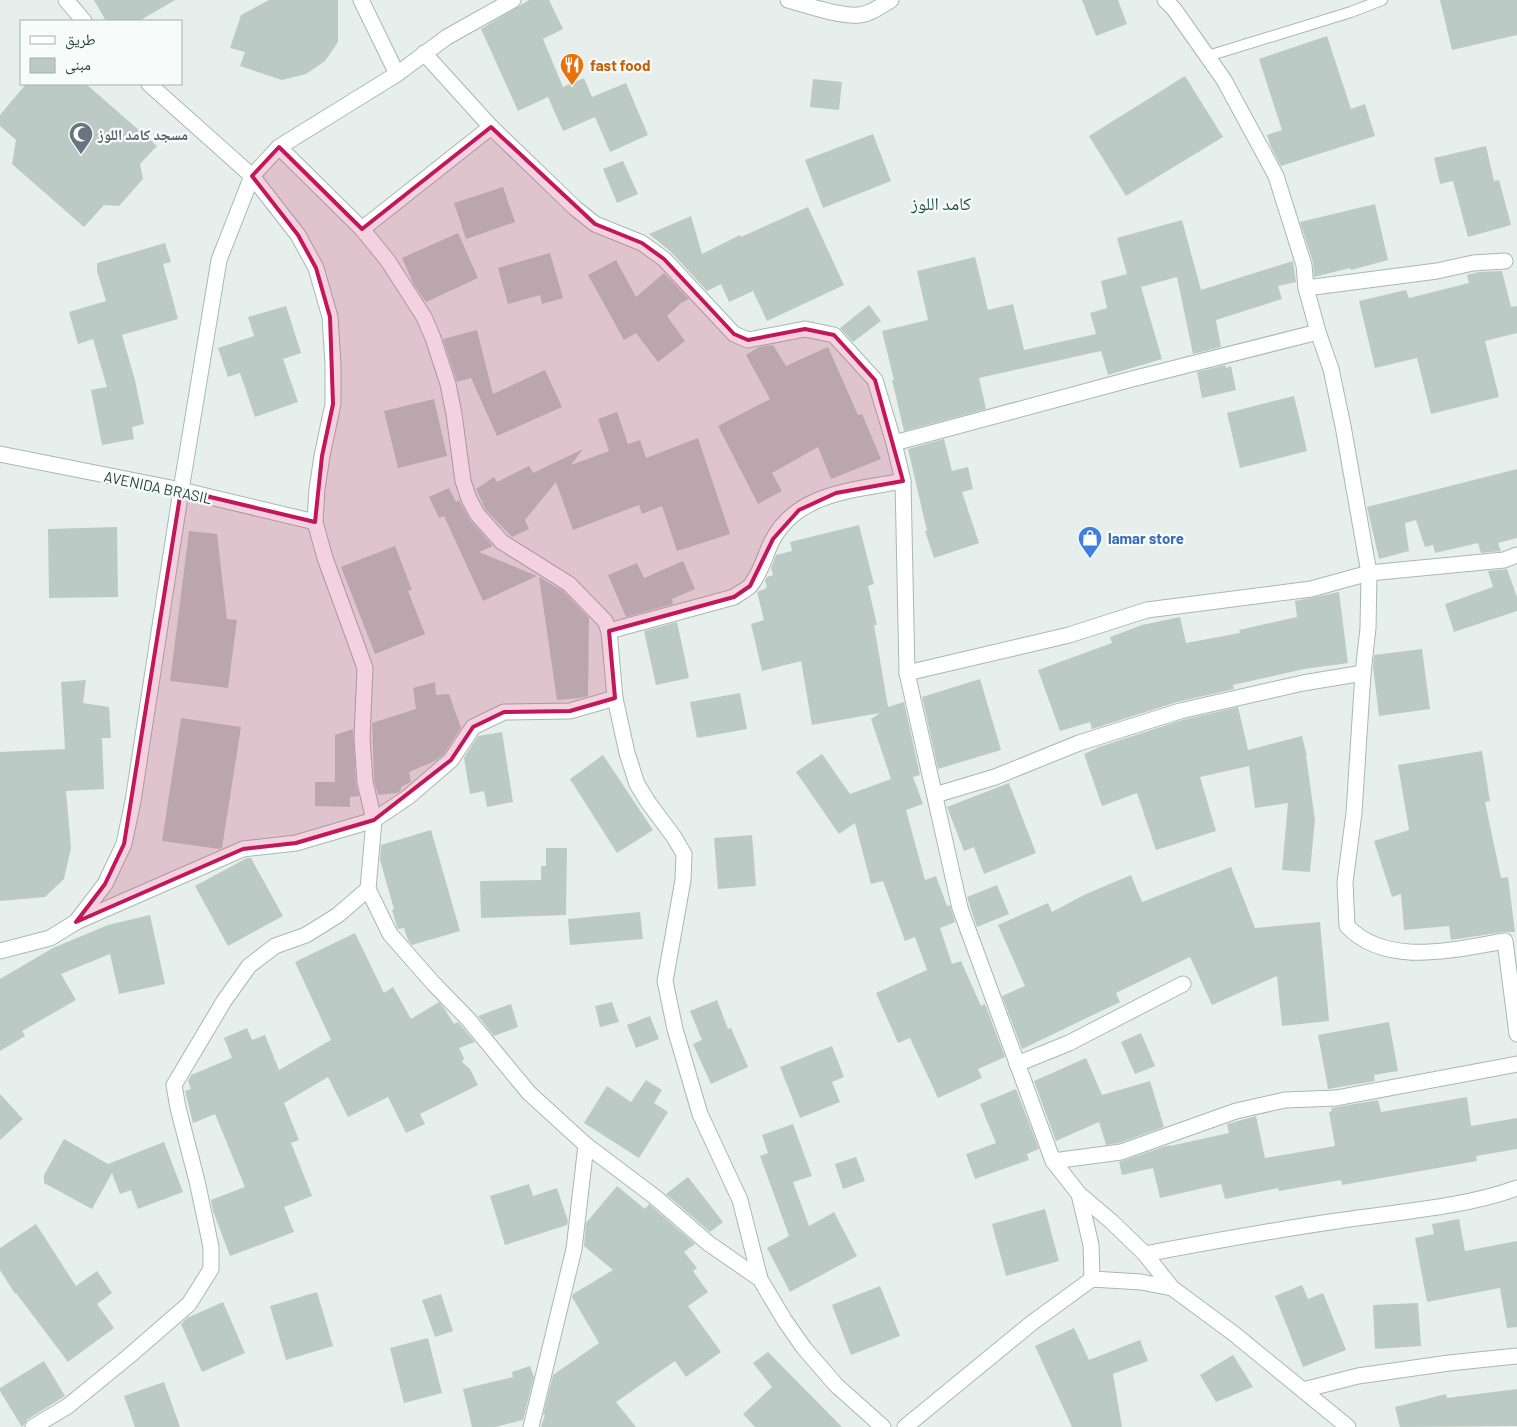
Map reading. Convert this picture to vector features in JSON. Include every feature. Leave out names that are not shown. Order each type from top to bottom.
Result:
[{"type":"street","points":[[66,0],[83,20]]},
{"type":"street","points":[[361,0],[397,74]]},
{"type":"street","points":[[76,922],[104,884],[124,844],[133,801],[219,260],[252,176],[280,147],[397,74],[447,37],[513,0]]},
{"type":"street","points":[[788,0],[812,7],[858,15],[869,12],[891,0]]},
{"type":"street","points":[[1165,0],[1174,9],[1224,80],[1276,176],[1304,265],[1306,288],[1318,332],[1331,369],[1345,435],[1369,573],[1368,628],[1363,674],[1354,813],[1344,882],[1346,921],[1348,926],[1363,940],[1396,950],[1436,952],[1511,940],[1517,1034]]},
{"type":"street","points":[[424,53],[491,127],[568,202],[595,224],[642,243],[664,259],[734,334],[748,340],[805,329],[834,335],[874,380],[904,481],[907,673],[960,908],[1053,1161],[1079,1194],[1145,1254],[1172,1288],[1233,1333],[1348,1427]]},
{"type":"street","points":[[150,85],[252,176],[298,235],[316,268],[330,317],[334,404],[322,456],[315,522],[325,558],[365,668],[362,738],[365,782],[374,820],[368,889],[390,934],[468,1019],[529,1093],[586,1145],[655,1197],[708,1243],[760,1279]]},
{"type":"street","points":[[362,229],[491,127]]},
{"type":"street","points":[[280,147],[362,229],[388,261],[413,298],[433,338],[449,391],[462,481],[477,514],[502,542],[569,584],[605,621],[609,632],[615,698],[627,753],[637,784],[684,854],[683,880],[665,981],[675,1030],[700,1114],[740,1200],[760,1279],[785,1321],[804,1348],[836,1385],[883,1427]]},
{"type":"street","points":[[1306,288],[1437,271],[1473,263],[1505,261]]},
{"type":"street","points":[[894,443],[1132,379],[1318,332]]},
{"type":"street","name":"AVENIDA BRASIL","points":[[0,454],[181,490],[315,522]]},
{"type":"street","points":[[609,632],[734,597],[750,586],[773,539],[799,510],[816,500],[836,493],[904,481]]},
{"type":"street","points":[[907,673],[1069,635],[1147,610],[1311,589],[1369,573],[1504,560],[1517,555]]},
{"type":"street","points":[[935,795],[995,777],[1079,743],[1180,711],[1303,683],[1363,674]]},
{"type":"street","points":[[0,951],[50,938],[76,922],[243,849],[296,844],[374,820],[408,796],[451,760],[472,727],[504,712],[570,711],[615,698]]},
{"type":"street","points":[[33,1427],[68,1406],[128,1358],[190,1304],[211,1269],[210,1247],[197,1181],[174,1085],[224,1001],[249,966],[274,946],[306,934],[338,915],[368,889]]},
{"type":"street","points":[[1017,1064],[1069,1043],[1183,984]]},
{"type":"street","points":[[1053,1161],[1121,1152],[1236,1111],[1286,1100],[1336,1098],[1517,1064]]},
{"type":"street","points":[[531,1427],[549,1359],[574,1249],[586,1145]]},
{"type":"street","points":[[1145,1254],[1304,1225],[1429,1208],[1495,1196],[1517,1188]]},
{"type":"street","points":[[1079,1194],[1090,1245],[1092,1279]]},
{"type":"street","points":[[905,1427],[1033,1322],[1092,1279],[1141,1282],[1172,1288]]},
{"type":"street","points":[[1303,1390],[1358,1376],[1449,1363],[1517,1356]]},
{"type":"lane","points":[[1208,56],[1351,12],[1382,0]]},
{"type":"highlighted area","points":[[491,127],[595,224],[642,243],[664,259],[734,334],[748,340],[805,329],[834,335],[875,380],[903,481],[836,493],[799,510],[773,539],[750,586],[734,597],[609,631],[615,698],[570,711],[504,712],[473,727],[451,760],[374,820],[296,843],[243,849],[76,922],[105,884],[124,844],[181,490],[315,522],[322,456],[333,404],[330,317],[316,268],[298,235],[252,176],[279,147],[362,229]]},
{"type":"building","points":[[94,0],[175,0],[141,20],[105,20]]},
{"type":"building","points":[[269,0],[338,0],[338,42],[325,61],[306,74],[282,80],[240,66],[245,52],[230,48],[241,15]]},
{"type":"building","points":[[529,0],[549,0],[563,29],[543,39],[563,87],[584,78],[592,97],[626,83],[648,135],[610,152],[595,117],[563,131],[548,97],[518,111],[481,29]]},
{"type":"building","points":[[1082,0],[1118,0],[1127,24],[1096,36]]},
{"type":"building","points":[[1440,0],[1517,0],[1517,35],[1452,50]]},
{"type":"building","points":[[1327,36],[1351,109],[1365,104],[1375,136],[1281,166],[1267,135],[1282,130],[1259,59]]},
{"type":"building","points":[[1185,76],[1223,137],[1126,196],[1089,136]]},
{"type":"building","points":[[813,79],[842,82],[839,110],[810,107]]},
{"type":"building","name":"مسجد كامد اللوز","points":[[25,85],[87,85],[157,146],[140,164],[143,179],[119,206],[104,205],[84,227],[12,164],[16,140],[0,126],[0,115]]},
{"type":"building","points":[[873,134],[891,181],[823,208],[805,160]]},
{"type":"building","points":[[1486,146],[1494,181],[1499,180],[1511,225],[1468,237],[1453,181],[1440,184],[1434,158]]},
{"type":"building","points":[[623,161],[638,194],[617,203],[603,169]]},
{"type":"building","points":[[503,187],[515,222],[466,239],[454,203]]},
{"type":"building","points":[[1375,204],[1388,260],[1314,277],[1313,262],[1300,222]]},
{"type":"building","points":[[808,207],[844,285],[767,321],[753,291],[729,302],[721,284],[707,291],[671,252],[649,234],[691,216],[702,254],[740,235],[741,237]]},
{"type":"building","points":[[1182,220],[1201,290],[1293,261],[1296,282],[1278,286],[1282,299],[1216,320],[1221,347],[1193,354],[1177,277],[1141,287],[1162,359],[1108,375],[1101,351],[979,378],[986,409],[904,431],[882,331],[928,320],[917,271],[975,257],[988,310],[1013,304],[1024,350],[1096,334],[1090,313],[1107,308],[1101,281],[1127,274],[1117,238]]},
{"type":"building","points":[[458,233],[478,278],[426,302],[414,285],[402,258]]},
{"type":"building","points":[[165,243],[171,262],[163,264],[178,319],[122,335],[135,380],[144,424],[132,427],[134,439],[102,445],[91,390],[107,387],[93,339],[78,344],[69,312],[106,301],[97,271],[97,263]]},
{"type":"building","points":[[550,253],[563,298],[542,304],[540,295],[508,304],[498,268]]},
{"type":"building","points":[[616,260],[636,297],[664,273],[689,299],[681,303],[667,316],[685,341],[658,362],[636,333],[624,340],[588,275]]},
{"type":"building","points":[[1502,271],[1511,307],[1517,306],[1517,333],[1485,341],[1499,397],[1431,414],[1417,358],[1375,368],[1359,301],[1406,290],[1409,298],[1469,283],[1467,275],[1479,272]]},
{"type":"building","points":[[869,305],[881,321],[853,342],[840,328]]},
{"type":"building","points":[[286,306],[301,353],[283,359],[298,402],[255,417],[240,373],[228,377],[218,348],[254,336],[248,317]]},
{"type":"building","points":[[477,330],[493,394],[545,370],[562,407],[497,436],[471,378],[457,382],[443,339]]},
{"type":"building","points":[[773,345],[786,366],[828,347],[858,415],[862,414],[881,459],[831,479],[818,447],[772,473],[782,491],[758,504],[718,426],[770,399],[746,355],[759,347]]},
{"type":"building","points":[[1225,365],[1226,368],[1231,366],[1236,390],[1202,398],[1197,372]]},
{"type":"building","points":[[1294,396],[1307,451],[1240,468],[1227,413]]},
{"type":"building","points":[[434,399],[447,456],[398,468],[384,411]]},
{"type":"building","points":[[617,412],[628,444],[640,440],[646,458],[698,438],[730,534],[677,551],[662,506],[642,514],[639,505],[573,530],[556,482],[525,520],[529,529],[512,537],[485,509],[476,489],[494,477],[497,482],[529,466],[533,473],[583,449],[571,465],[609,451],[598,419]]},
{"type":"building","points":[[944,439],[952,471],[968,467],[973,489],[962,492],[979,543],[934,558],[925,531],[927,531],[908,449]]},
{"type":"building","points":[[1517,469],[1517,538],[1498,543],[1501,551],[1481,553],[1478,543],[1435,553],[1433,545],[1425,547],[1416,520],[1405,523],[1409,551],[1379,559],[1367,507]]},
{"type":"building","points":[[449,488],[456,502],[459,500],[470,520],[493,546],[479,552],[537,576],[483,601],[444,516],[439,518],[429,497]]},
{"type":"building","points":[[859,525],[874,584],[868,586],[877,625],[874,625],[888,707],[904,702],[920,775],[913,777],[923,804],[906,810],[925,880],[936,876],[947,906],[950,905],[955,922],[940,928],[952,964],[961,961],[981,1006],[985,1004],[1005,1057],[978,1069],[982,1078],[938,1098],[910,1038],[898,1043],[876,993],[927,970],[915,937],[905,941],[883,881],[871,884],[855,823],[839,834],[796,772],[822,754],[850,794],[891,779],[871,719],[880,713],[812,725],[801,661],[762,671],[751,624],[764,620],[757,592],[767,588],[765,580],[773,575],[771,568],[776,555],[792,551],[790,542]]},
{"type":"building","points":[[117,527],[118,597],[49,598],[48,529]]},
{"type":"building","points":[[189,531],[217,534],[227,619],[237,620],[228,688],[170,681]]},
{"type":"building","points":[[395,546],[412,590],[408,591],[425,634],[375,654],[341,567]]},
{"type":"building","points":[[683,561],[695,589],[672,599],[673,604],[626,617],[608,575],[637,563],[644,578]]},
{"type":"building","points":[[1507,569],[1517,597],[1517,611],[1454,632],[1445,604],[1493,587],[1488,571]]},
{"type":"building","points":[[539,577],[563,591],[589,618],[588,696],[557,700]]},
{"type":"building","points":[[1339,592],[1348,663],[1304,669],[1233,685],[1234,689],[1177,702],[1092,729],[1090,722],[1060,731],[1038,670],[1112,643],[1110,637],[1142,625],[1180,617],[1186,643],[1240,633],[1239,630],[1297,617],[1295,601]]},
{"type":"building","points":[[677,622],[689,678],[656,685],[644,631]]},
{"type":"building","points":[[1422,649],[1430,709],[1379,716],[1373,667],[1374,655]]},
{"type":"building","points":[[980,679],[1001,750],[938,769],[922,697]]},
{"type":"building","points":[[86,680],[83,703],[109,707],[111,738],[102,738],[104,789],[66,791],[71,848],[64,879],[45,897],[0,901],[0,752],[65,749],[61,682]]},
{"type":"building","points":[[435,682],[436,695],[449,694],[461,728],[444,754],[435,761],[409,772],[411,782],[401,787],[401,790],[397,793],[378,795],[374,781],[372,723],[416,709],[413,688]]},
{"type":"building","points":[[740,693],[747,729],[697,738],[690,702]]},
{"type":"building","points":[[1238,707],[1248,750],[1302,736],[1307,756],[1315,820],[1310,872],[1282,870],[1288,803],[1255,808],[1249,766],[1200,777],[1216,831],[1156,850],[1137,793],[1102,806],[1084,754],[1099,747],[1182,720]]},
{"type":"building","points":[[181,718],[241,727],[222,848],[219,849],[162,841]]},
{"type":"building","points":[[353,729],[356,783],[359,796],[350,797],[350,807],[315,806],[315,782],[335,782],[335,735]]},
{"type":"building","points":[[502,732],[513,802],[487,807],[484,791],[470,794],[464,758],[478,736]]},
{"type":"building","points":[[1482,751],[1490,801],[1485,802],[1501,878],[1508,877],[1515,932],[1451,940],[1449,926],[1404,930],[1401,894],[1392,897],[1374,841],[1409,830],[1398,765]]},
{"type":"building","points":[[603,755],[653,830],[617,853],[570,779]]},
{"type":"building","points":[[1009,783],[1036,853],[984,874],[974,847],[964,851],[947,807]]},
{"type":"building","points":[[431,830],[460,931],[412,945],[404,928],[398,929],[397,927],[392,910],[394,909],[380,860],[381,845]]},
{"type":"building","points":[[752,835],[756,886],[718,889],[714,838]]},
{"type":"building","points":[[546,848],[567,848],[566,915],[481,918],[480,881],[541,880],[541,866],[546,866]]},
{"type":"building","points":[[247,858],[251,858],[283,916],[228,946],[195,886]]},
{"type":"building","points":[[1231,867],[1255,928],[1320,922],[1329,1021],[1282,1026],[1277,976],[1212,1005],[1190,957],[1116,993],[1120,1002],[1022,1049],[1002,996],[1025,986],[998,925],[1048,903],[1052,912],[1086,894],[1131,875],[1142,902]]},
{"type":"building","points":[[997,885],[1009,914],[977,927],[967,897]]},
{"type":"building","points":[[640,912],[643,939],[570,945],[568,919]]},
{"type":"building","points":[[150,915],[165,984],[119,994],[110,954],[61,974],[76,1000],[22,1031],[25,1036],[0,1051],[0,979],[53,948],[108,925]]},
{"type":"building","points":[[355,933],[384,993],[393,987],[411,1019],[439,1002],[454,1024],[458,1022],[475,1042],[459,1048],[464,1058],[462,1062],[470,1069],[478,1085],[420,1114],[425,1124],[406,1133],[388,1097],[348,1117],[328,1077],[284,1103],[299,1140],[291,1143],[312,1196],[284,1207],[294,1232],[230,1256],[213,1211],[211,1200],[245,1187],[215,1114],[193,1123],[185,1091],[191,1089],[188,1081],[191,1075],[232,1058],[224,1038],[247,1028],[252,1040],[265,1035],[279,1070],[331,1040],[295,962]]},
{"type":"building","points":[[717,1000],[728,1029],[731,1028],[748,1067],[711,1084],[693,1044],[702,1040],[690,1011]]},
{"type":"building","points":[[612,1002],[619,1022],[600,1027],[595,1006]]},
{"type":"building","points":[[511,1004],[518,1027],[494,1036],[478,1016]]},
{"type":"building","points":[[650,1016],[659,1039],[636,1048],[627,1025]]},
{"type":"building","points":[[1389,1022],[1398,1071],[1374,1075],[1375,1081],[1328,1089],[1318,1035]]},
{"type":"building","points":[[1141,1033],[1155,1066],[1135,1074],[1121,1042]]},
{"type":"building","points":[[832,1046],[844,1077],[832,1082],[840,1102],[800,1118],[780,1067]]},
{"type":"building","points":[[1086,1058],[1102,1095],[1150,1081],[1164,1127],[1119,1143],[1106,1145],[1099,1122],[1056,1141],[1034,1081]]},
{"type":"building","points":[[646,1080],[662,1090],[654,1103],[668,1112],[639,1158],[584,1123],[607,1086],[631,1102]]},
{"type":"building","points":[[1016,1089],[1039,1149],[1027,1154],[1029,1160],[975,1179],[966,1154],[996,1143],[980,1104]]},
{"type":"building","points":[[0,1094],[23,1119],[0,1140]]},
{"type":"building","points":[[1467,1097],[1471,1126],[1517,1118],[1517,1149],[1476,1156],[1477,1161],[1342,1185],[1341,1180],[1279,1191],[1278,1188],[1225,1199],[1221,1184],[1160,1198],[1153,1168],[1122,1175],[1119,1162],[1169,1145],[1229,1133],[1227,1124],[1256,1116],[1265,1158],[1335,1146],[1329,1112],[1332,1111],[1331,1108],[1378,1100],[1381,1112]]},
{"type":"building","points":[[793,1124],[812,1176],[793,1182],[809,1226],[834,1212],[857,1256],[790,1292],[767,1248],[789,1236],[760,1156],[768,1153],[762,1135]]},
{"type":"building","points":[[64,1139],[108,1164],[164,1142],[183,1192],[138,1209],[131,1190],[120,1194],[112,1173],[92,1209],[44,1183],[44,1175]]},
{"type":"building","points":[[856,1157],[865,1181],[843,1189],[835,1164]]},
{"type":"building","points":[[688,1177],[723,1222],[710,1232],[666,1194]]},
{"type":"building","points":[[529,1184],[533,1196],[557,1188],[568,1221],[567,1225],[505,1245],[490,1196]]},
{"type":"building","points":[[617,1186],[645,1209],[649,1204],[695,1244],[684,1252],[697,1268],[693,1271],[708,1292],[688,1306],[721,1352],[686,1377],[675,1361],[616,1402],[636,1427],[541,1427],[553,1375],[599,1343],[572,1297],[573,1294],[613,1270],[584,1246],[586,1223]]},
{"type":"building","points":[[1045,1209],[1059,1261],[1006,1276],[992,1224]]},
{"type":"building","points":[[1459,1219],[1465,1251],[1517,1241],[1517,1327],[1507,1328],[1500,1288],[1427,1302],[1415,1238],[1434,1234],[1432,1224]]},
{"type":"building","points":[[36,1224],[76,1286],[97,1271],[112,1293],[97,1304],[114,1328],[68,1362],[15,1294],[0,1270],[0,1248]]},
{"type":"building","points":[[1302,1285],[1308,1299],[1323,1293],[1346,1350],[1303,1367],[1275,1296]]},
{"type":"building","points":[[880,1286],[900,1336],[851,1355],[832,1305]]},
{"type":"building","points":[[317,1292],[333,1346],[286,1360],[270,1306]]},
{"type":"building","points":[[441,1294],[453,1331],[435,1337],[422,1300]]},
{"type":"building","points":[[223,1302],[245,1353],[202,1372],[181,1324],[187,1318]]},
{"type":"building","points":[[1418,1303],[1421,1346],[1375,1349],[1373,1305]]},
{"type":"building","points":[[1074,1328],[1089,1360],[1140,1340],[1148,1361],[1113,1374],[1122,1427],[1072,1427],[1035,1346]]},
{"type":"building","points":[[428,1338],[442,1393],[404,1403],[390,1348]]},
{"type":"building","points":[[768,1352],[842,1427],[755,1427],[743,1414],[772,1387],[753,1363]]},
{"type":"building","points":[[1233,1355],[1253,1387],[1216,1402],[1200,1375]]},
{"type":"building","points":[[44,1361],[65,1396],[28,1419],[22,1427],[0,1388]]},
{"type":"building","points":[[530,1366],[534,1377],[523,1420],[495,1427],[472,1427],[463,1389],[513,1377],[512,1372]]},
{"type":"building","points":[[164,1382],[180,1427],[135,1427],[124,1396]]},
{"type":"building","points":[[1517,1389],[1517,1426],[1400,1427],[1395,1407],[1446,1394],[1447,1398]]},
{"type":"place","name":"fast food","points":[[572,86]]},
{"type":"place","name":"مسجد كامد اللوز","points":[[81,155]]},
{"type":"place","name":"lamar store","points":[[1090,559]]},
{"type":"district","name":"كامد اللوز","points":[[941,203]]}]
